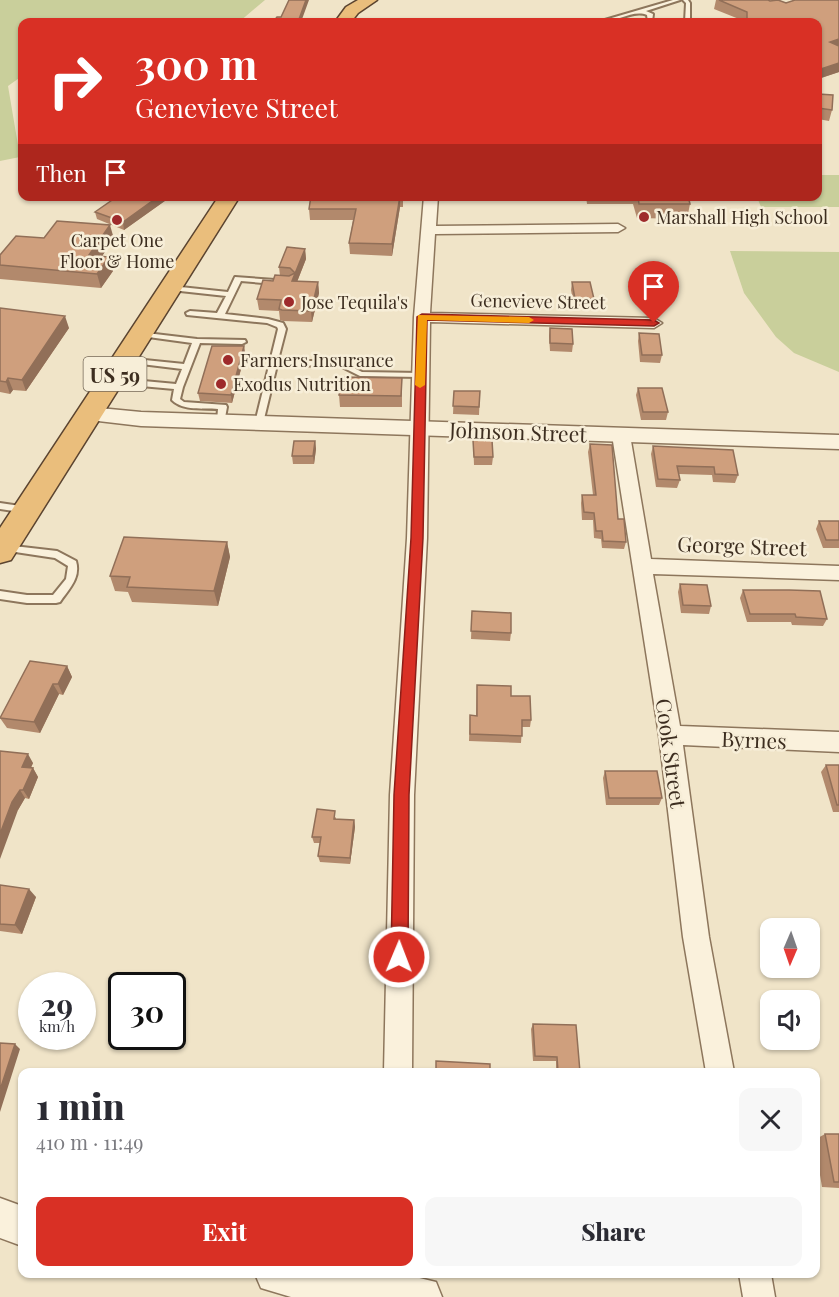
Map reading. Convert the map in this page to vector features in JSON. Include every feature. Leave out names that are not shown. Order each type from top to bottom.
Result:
[{"type":"highway","points":[[348,11],[369,0]]},
{"type":"highway","name":"US 59","points":[[1,549],[227,201]]},
{"type":"street","points":[[398,1068],[402,795],[417,538],[422,317],[431,201]]},
{"type":"street","points":[[428,230],[618,228]]},
{"type":"street","name":"Genevieve Street","points":[[422,317],[654,323]]},
{"type":"street","name":"Johnson Street","points":[[89,414],[141,419],[221,422],[839,442]]},
{"type":"street","name":"Cook Street","points":[[621,435],[670,735],[696,937],[719,1068]]},
{"type":"street","name":"George Street","points":[[643,566],[839,573]]},
{"type":"street","name":"Byrnes","points":[[670,735],[839,742]]},
{"type":"street","points":[[0,1218],[18,1225]]},
{"type":"street","points":[[312,1278],[404,1288]]},
{"type":"street","points":[[756,1278],[759,1297]]},
{"type":"lane","points":[[616,18],[678,0]]},
{"type":"lane","points":[[685,0],[688,3],[688,18]]},
{"type":"lane","points":[[642,11],[650,14],[650,18]]},
{"type":"lane","points":[[220,316],[238,279],[280,282]]},
{"type":"lane","points":[[171,288],[231,294]]},
{"type":"lane","points":[[190,314],[268,321],[280,325],[282,329],[259,423]]},
{"type":"lane","points":[[141,334],[197,341],[242,342]]},
{"type":"lane","points":[[197,341],[176,400],[182,404],[223,406],[221,422]]},
{"type":"lane","points":[[125,360],[186,367]]},
{"type":"lane","points":[[273,362],[342,364],[360,374],[420,375]]},
{"type":"lane","points":[[111,381],[179,387]]},
{"type":"lane","points":[[0,506],[27,510]]},
{"type":"lane","points":[[0,595],[27,599],[56,599],[71,580],[73,564],[57,555],[1,549]]},
{"type":"green space","points":[[0,0],[265,0],[244,18],[18,18],[18,79],[8,86],[18,157],[0,161]]},
{"type":"green space","points":[[822,175],[839,175],[839,207],[761,207],[759,201],[822,201]]},
{"type":"green space","points":[[730,251],[839,252],[839,372],[794,353],[776,337],[744,293]]},
{"type":"building","points":[[289,0],[306,0],[299,18],[276,18],[281,17]]},
{"type":"building","points":[[719,0],[778,0],[786,3],[795,0],[839,0],[839,39],[830,42],[839,46],[839,63],[822,69],[822,18],[747,18],[747,12]]},
{"type":"building","points":[[822,94],[833,95],[832,110],[822,109]]},
{"type":"building","points":[[111,201],[152,201],[123,222],[95,212]]},
{"type":"building","points":[[310,201],[399,201],[392,244],[349,243],[356,209],[309,209]]},
{"type":"building","points":[[639,201],[689,201],[690,204],[639,204]]},
{"type":"building","points":[[57,221],[110,225],[89,255],[109,257],[97,274],[0,265],[0,255],[16,236],[44,238]]},
{"type":"building","points":[[287,247],[305,249],[292,281],[318,282],[311,311],[282,310],[279,309],[281,300],[257,299],[263,280],[273,281],[275,275],[289,276],[295,273],[290,268],[279,267]]},
{"type":"building","points":[[572,282],[590,282],[594,299],[575,299]]},
{"type":"building","points":[[0,308],[65,316],[22,380],[8,378],[6,382],[0,381]]},
{"type":"building","points":[[550,328],[572,329],[573,344],[550,343]]},
{"type":"building","points":[[639,333],[659,334],[662,355],[642,355]]},
{"type":"building","points":[[212,346],[244,346],[231,395],[198,393]]},
{"type":"building","points":[[341,377],[402,378],[401,396],[339,395]]},
{"type":"building","points":[[638,388],[662,388],[668,412],[643,412]]},
{"type":"building","points":[[454,391],[480,391],[479,407],[453,406]]},
{"type":"building","points":[[473,440],[492,440],[493,457],[474,457]]},
{"type":"building","points":[[294,441],[315,441],[313,456],[292,456]]},
{"type":"building","points":[[590,444],[612,445],[618,519],[624,519],[626,542],[603,541],[602,531],[596,531],[594,513],[584,512],[582,495],[596,495]]},
{"type":"building","points":[[653,446],[733,450],[738,475],[715,474],[714,467],[677,466],[680,480],[658,479]]},
{"type":"building","points":[[819,521],[839,521],[839,540],[826,540]]},
{"type":"building","points":[[124,537],[227,542],[214,591],[127,587],[130,577],[110,576]]},
{"type":"building","points":[[680,584],[707,585],[711,606],[683,605]]},
{"type":"building","points":[[743,590],[820,591],[827,619],[796,617],[795,614],[750,614]]},
{"type":"building","points":[[472,611],[511,613],[511,633],[471,631]]},
{"type":"building","points":[[30,661],[67,666],[58,684],[53,684],[34,722],[0,718]]},
{"type":"building","points":[[477,685],[511,686],[511,696],[530,696],[531,720],[522,720],[522,736],[470,734],[470,715],[477,716]]},
{"type":"building","points":[[0,751],[28,754],[22,767],[33,768],[23,790],[20,790],[12,802],[0,834]]},
{"type":"building","points":[[826,765],[839,765],[839,805],[837,805]]},
{"type":"building","points":[[605,771],[657,771],[662,798],[609,798]]},
{"type":"building","points":[[317,809],[335,811],[334,819],[354,820],[350,858],[318,856],[321,837],[312,837]]},
{"type":"building","points":[[0,885],[29,889],[15,925],[0,924]]},
{"type":"building","points":[[533,1024],[576,1025],[580,1068],[558,1068],[557,1057],[535,1056]]},
{"type":"building","points":[[0,1043],[15,1044],[0,1090]]},
{"type":"building","points":[[436,1061],[490,1064],[490,1068],[436,1068]]},
{"type":"building","points":[[825,1134],[839,1134],[839,1182],[834,1182]]},
{"type":"slow traffic","points":[[420,385],[422,317],[529,320]]},
{"type":"place","name":"Marshall High School","points":[[644,217]]},
{"type":"place","name":"Carpet One Floor & Home","points":[[117,220]]},
{"type":"place","name":"Jose Tequila's","points":[[289,302]]},
{"type":"place","name":"Farmers Insurance","points":[[228,360]]},
{"type":"place","name":"Exodus Nutrition","points":[[221,384]]},
{"type":"route","points":[[399,957],[402,795],[417,538],[422,317],[654,323]]}]
